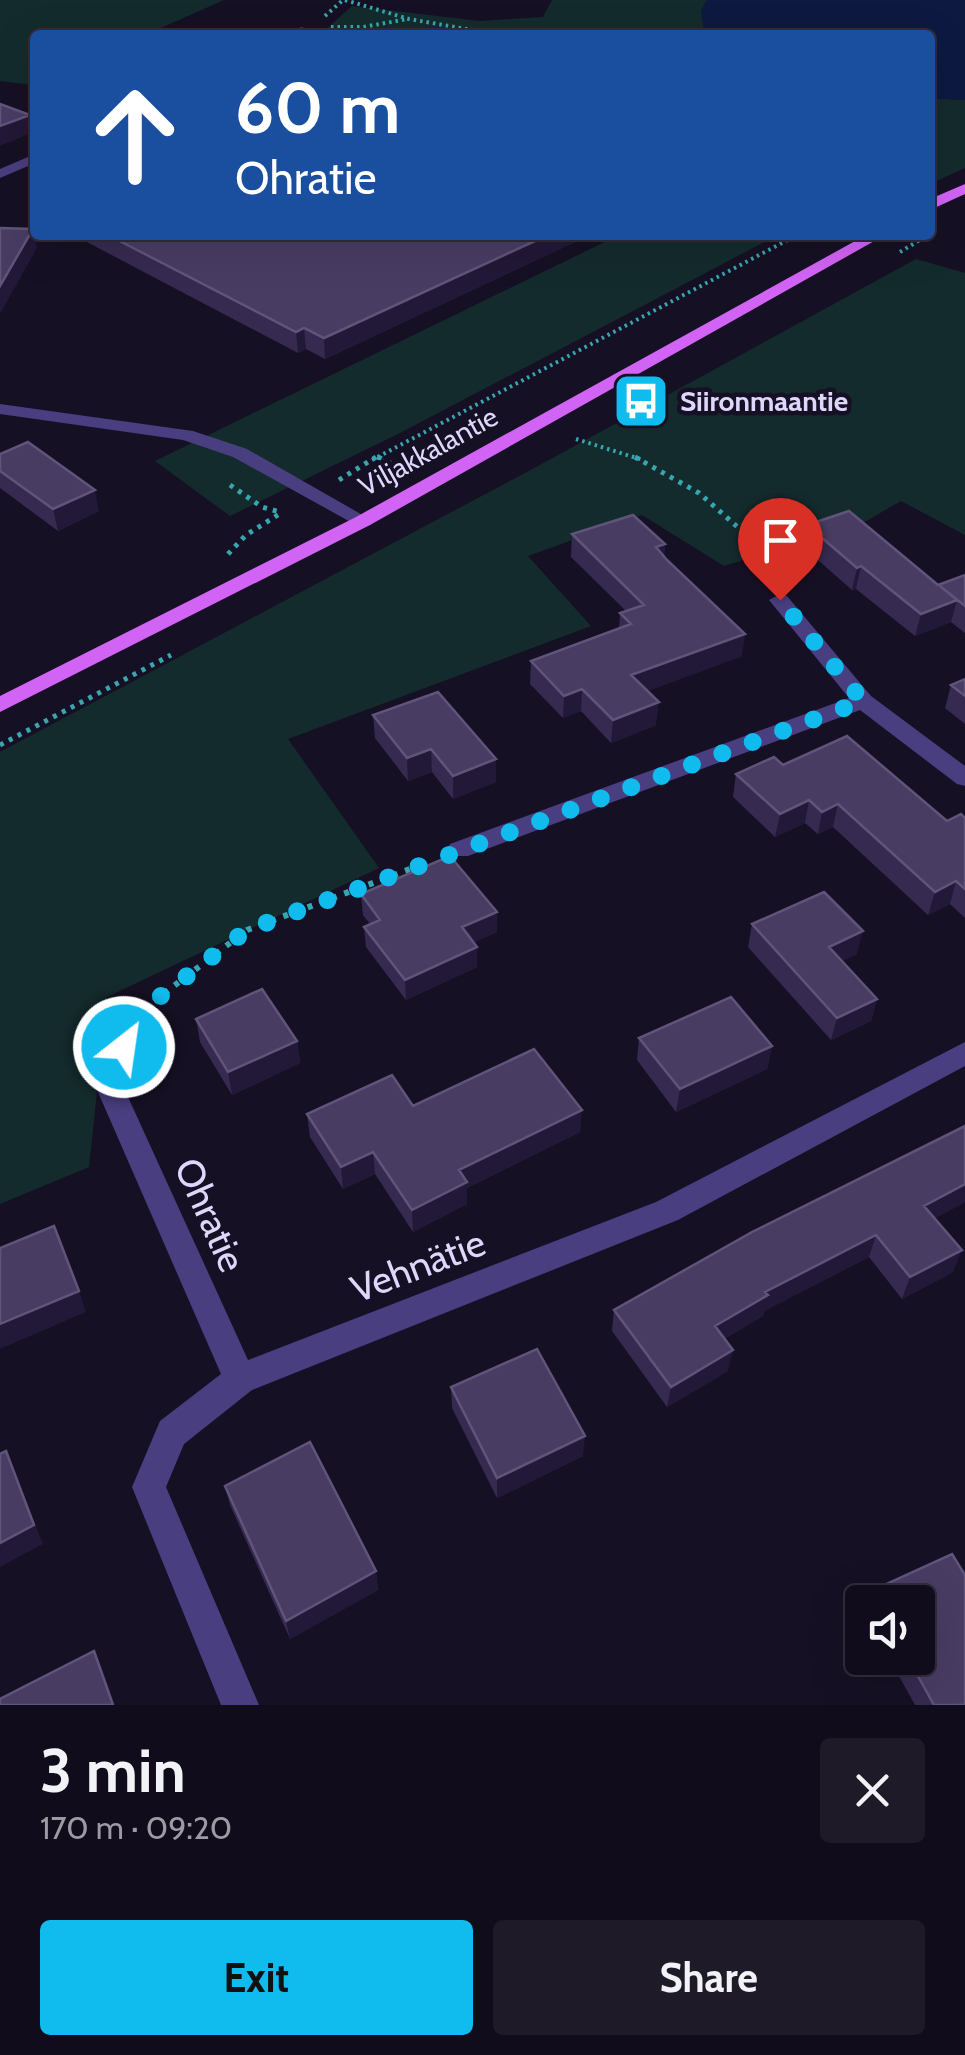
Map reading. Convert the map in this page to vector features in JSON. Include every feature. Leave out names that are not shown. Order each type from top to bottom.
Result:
[{"type":"main road","points":[[935,203],[965,188]]},
{"type":"main road","name":"Viljakkalantie","points":[[0,706],[362,520],[867,240]]},
{"type":"street","points":[[0,174],[30,160]]},
{"type":"street","points":[[0,409],[186,436],[240,453],[362,520]]},
{"type":"street","points":[[780,600],[863,701],[965,778]]},
{"type":"street","points":[[458,850],[863,701]]},
{"type":"street","name":"Vehnätie","points":[[240,1705],[149,1487],[172,1432],[240,1379],[667,1211],[965,1054]]},
{"type":"street","name":"Ohratie","points":[[108,1083],[240,1379]]},
{"type":"path","points":[[345,0],[409,18],[474,30]]},
{"type":"path","points":[[326,30],[409,18]]},
{"type":"path","points":[[314,495],[396,446],[787,240]]},
{"type":"path","points":[[576,439],[646,461],[698,493],[766,552],[780,600]]},
{"type":"path","points":[[224,481],[262,507],[282,512],[246,535],[229,554]]},
{"type":"path","points":[[108,1083],[140,1012],[247,930],[458,850]]},
{"type":"green space","points":[[0,0],[224,0],[156,30],[30,30],[30,85],[0,81]]},
{"type":"green space","points":[[552,0],[707,0],[701,11],[704,30],[325,30],[352,6],[480,21],[543,17]]},
{"type":"green space","points":[[935,98],[965,100],[965,168],[935,182]]},
{"type":"green space","points":[[609,240],[768,240],[398,434],[230,516],[155,461]]},
{"type":"green space","points":[[916,259],[965,273],[965,535],[901,501],[861,524],[724,566],[642,515],[528,556],[591,626],[288,739],[379,868],[107,997],[89,1167],[0,1204],[0,752],[538,466]]},
{"type":"water","points":[[707,0],[965,0],[965,100],[935,98],[935,30],[704,30],[701,11]]},
{"type":"building","points":[[0,104],[30,115],[0,126]]},
{"type":"building","points":[[0,228],[30,229],[30,234],[0,286]]},
{"type":"building","points":[[118,240],[537,240],[324,338],[304,328],[296,332]]},
{"type":"building","points":[[28,442],[95,490],[53,509],[0,471],[0,454]]},
{"type":"building","points":[[849,511],[938,585],[965,575],[965,606],[940,586],[957,600],[921,614],[861,566],[857,568],[807,525]]},
{"type":"building","points":[[633,515],[665,544],[656,547],[667,560],[745,634],[631,675],[659,702],[613,720],[582,689],[564,696],[531,661],[631,624],[620,613],[644,605],[572,534]]},
{"type":"building","points":[[965,679],[965,696],[951,685]]},
{"type":"building","points":[[438,692],[496,759],[453,776],[431,749],[407,758],[373,715]]},
{"type":"building","points":[[847,736],[947,821],[961,814],[965,818],[965,889],[956,881],[935,892],[838,804],[822,812],[809,800],[780,814],[736,774],[774,757],[783,765]]},
{"type":"building","points":[[450,856],[497,912],[462,927],[477,947],[405,980],[364,927],[380,920],[361,894]]},
{"type":"building","points":[[824,892],[863,931],[829,947],[877,999],[837,1018],[752,924]]},
{"type":"building","points":[[262,989],[297,1041],[228,1072],[196,1019]]},
{"type":"building","points":[[731,997],[772,1046],[680,1089],[639,1038]]},
{"type":"building","points":[[534,1049],[582,1110],[459,1170],[467,1182],[412,1210],[373,1152],[341,1167],[307,1114],[392,1075],[413,1106]]},
{"type":"building","points":[[965,1126],[965,1184],[924,1206],[962,1250],[910,1277],[876,1235],[765,1292],[768,1295],[715,1326],[733,1350],[671,1387],[614,1310],[752,1232]]},
{"type":"building","points":[[54,1226],[79,1291],[0,1324],[0,1248]]},
{"type":"building","points":[[537,1349],[585,1436],[497,1478],[451,1387]]},
{"type":"building","points":[[310,1442],[376,1571],[286,1621],[225,1486]]},
{"type":"building","points":[[6,1451],[34,1525],[0,1543],[0,1454]]},
{"type":"building","points":[[952,1554],[965,1575],[965,1705],[934,1705],[917,1675],[935,1675],[935,1585],[884,1585]]},
{"type":"building","points":[[94,1651],[113,1705],[0,1705],[0,1699]]},
{"type":"place","name":"Siironmaantie","points":[[641,401]]},
{"type":"route","points":[[124,1047],[140,1012],[247,930],[863,701],[780,600]]}]
